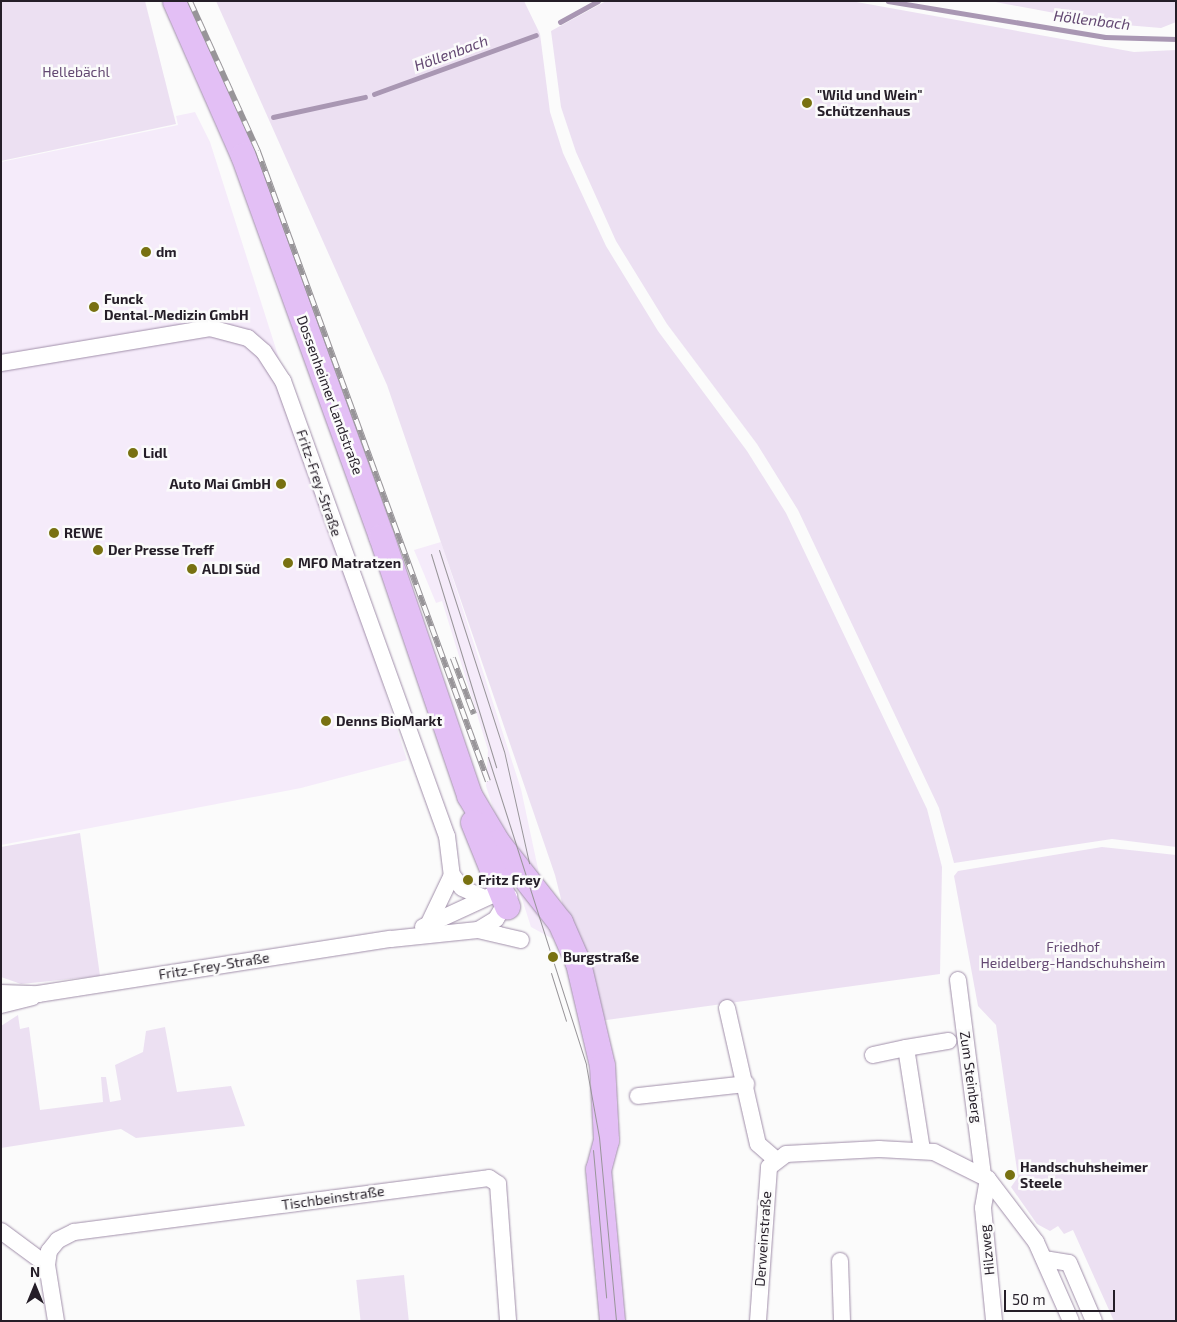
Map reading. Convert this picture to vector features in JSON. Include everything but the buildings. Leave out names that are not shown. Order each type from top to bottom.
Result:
[{"type":"main road","name":"Dossenheimer Landstraße","points":[[175,1],[243,155],[381,536],[469,795],[473,827],[500,897]]},
{"type":"main road","name":"Dossenheimer Landstraße","points":[[469,795],[503,850],[560,922],[578,964],[603,1074],[606,1140],[598,1169],[612,1321]]},
{"type":"main road","points":[[500,897],[532,902],[561,947],[578,964]]},
{"type":"street","name":"Fritz-Frey-Straße","points":[[1,363],[210,328],[248,338],[264,352],[283,381],[447,836],[452,875]]},
{"type":"street","name":"Dossenheimer Landstraße","points":[[500,897],[503,850]]},
{"type":"street","points":[[428,925],[452,875],[462,888],[500,897],[478,930]]},
{"type":"street","name":"Fritz-Frey-Straße","points":[[391,939],[467,908],[500,897]]},
{"type":"street","name":"Fritz-Frey-Straße","points":[[1,1017],[6,996],[38,994],[391,939],[478,930],[521,940]]},
{"type":"street","name":"Zum Steinberg","points":[[958,980],[986,1177]]},
{"type":"street","points":[[727,1008],[746,1084],[758,1144],[775,1159],[801,1152],[922,1150],[951,1158],[986,1177],[1014,1206],[1044,1259],[1071,1321]]},
{"type":"street","name":"Zum Steinberg","points":[[873,1055],[948,1041]]},
{"type":"street","points":[[906,1048],[922,1150]]},
{"type":"street","points":[[638,1096],[746,1084]]},
{"type":"street","name":"Derweinstraße","points":[[758,1321],[766,1176],[775,1159]]},
{"type":"street","name":"Hilzweg","points":[[986,1177],[983,1208],[994,1321]]},
{"type":"street","name":"Tischbeinstraße","points":[[47,1265],[58,1240],[74,1232],[493,1178],[498,1184],[508,1321]]},
{"type":"street","points":[[1,1231],[47,1265],[56,1321]]},
{"type":"street","points":[[1044,1259],[1069,1263],[1094,1321]]},
{"type":"street","points":[[840,1261],[842,1321]]},
{"type":"shaded area","points":[[195,112],[210,142],[407,760],[301,788],[1,845],[1,162],[178,125],[176,116]]},
{"type":"shaded area","points":[[441,542],[521,789],[553,939],[531,927],[486,786],[488,750],[442,601],[436,603],[414,550]]},
{"type":"green space","name":"Hellebächl","points":[[1,1],[145,1],[176,124],[1,161]]},
{"type":"green space","points":[[216,1],[524,1],[540,34],[550,112],[563,153],[606,246],[658,331],[747,451],[786,513],[927,809],[942,867],[940,974],[592,1022],[555,875],[387,385]]},
{"type":"green space","points":[[606,1],[851,1],[1134,52],[1176,50],[1176,847],[1112,839],[954,863],[939,808],[798,510],[757,444],[667,324],[616,241],[576,152],[561,107],[551,31]]},
{"type":"green space","points":[[990,1],[1176,1],[1176,22],[1161,28],[1113,24]]},
{"type":"green space","points":[[80,833],[100,976],[21,984],[1,977],[1,847]]},
{"type":"green space","name":"Friedhof Heidelberg-Handschuhsheim","points":[[1102,847],[1176,855],[1176,1321],[1114,1321],[1073,1230],[1064,1234],[1058,1226],[1050,1231],[1037,1224],[1011,1187],[1018,1177],[996,1025],[978,1006],[954,876],[958,871]]},
{"type":"green space","points":[[18,1015],[20,1029],[29,1027],[40,1110],[103,1102],[101,1077],[106,1077],[110,1102],[121,1100],[115,1065],[143,1052],[146,1031],[165,1027],[177,1092],[231,1086],[245,1126],[136,1138],[121,1129],[1,1148],[1,1026]]},
{"type":"green space","points":[[404,1275],[409,1321],[361,1321],[356,1280]]},
{"type":"waterway","name":"Höllenbach","points":[[560,22],[598,1]]},
{"type":"waterway","name":"Höllenbach","points":[[888,1],[1105,37],[1176,39]]},
{"type":"waterway","name":"Höllenbach","points":[[374,94],[536,35]]},
{"type":"waterway","name":"Höllenbach","points":[[273,117],[365,97]]},
{"type":"tram line","points":[[439,550],[504,751],[529,863]]},
{"type":"tram line","points":[[431,554],[496,767]]},
{"type":"tram line","points":[[488,757],[586,1065],[599,1137],[616,1321]]},
{"type":"tram line","points":[[551,973],[566,1021]]},
{"type":"tram line","points":[[593,1150],[606,1297]]},
{"type":"railway","points":[[190,1],[258,151],[488,781]]},
{"type":"railway","points":[[453,658],[474,714]]},
{"type":"place","name":"\"Wild und Wein\" Schützenhaus","points":[[807,103]]},
{"type":"place","name":"dm","points":[[146,252]]},
{"type":"place","name":"Funck Dental-Medizin GmbH","points":[[94,307]]},
{"type":"place","name":"Lidl","points":[[133,453]]},
{"type":"place","name":"Auto Mai GmbH","points":[[281,484]]},
{"type":"place","name":"REWE","points":[[54,533]]},
{"type":"place","name":"Der Presse Treff","points":[[98,550]]},
{"type":"place","name":"MFO Matratzen","points":[[288,563]]},
{"type":"place","name":"ALDI Süd","points":[[192,569]]},
{"type":"place","name":"Denns BioMarkt","points":[[326,721]]},
{"type":"place","name":"Fritz Frey","points":[[468,880]]},
{"type":"place","name":"Burgstraße","points":[[553,957]]},
{"type":"place","name":"Handschuhsheimer Steele","points":[[1010,1175]]}]
